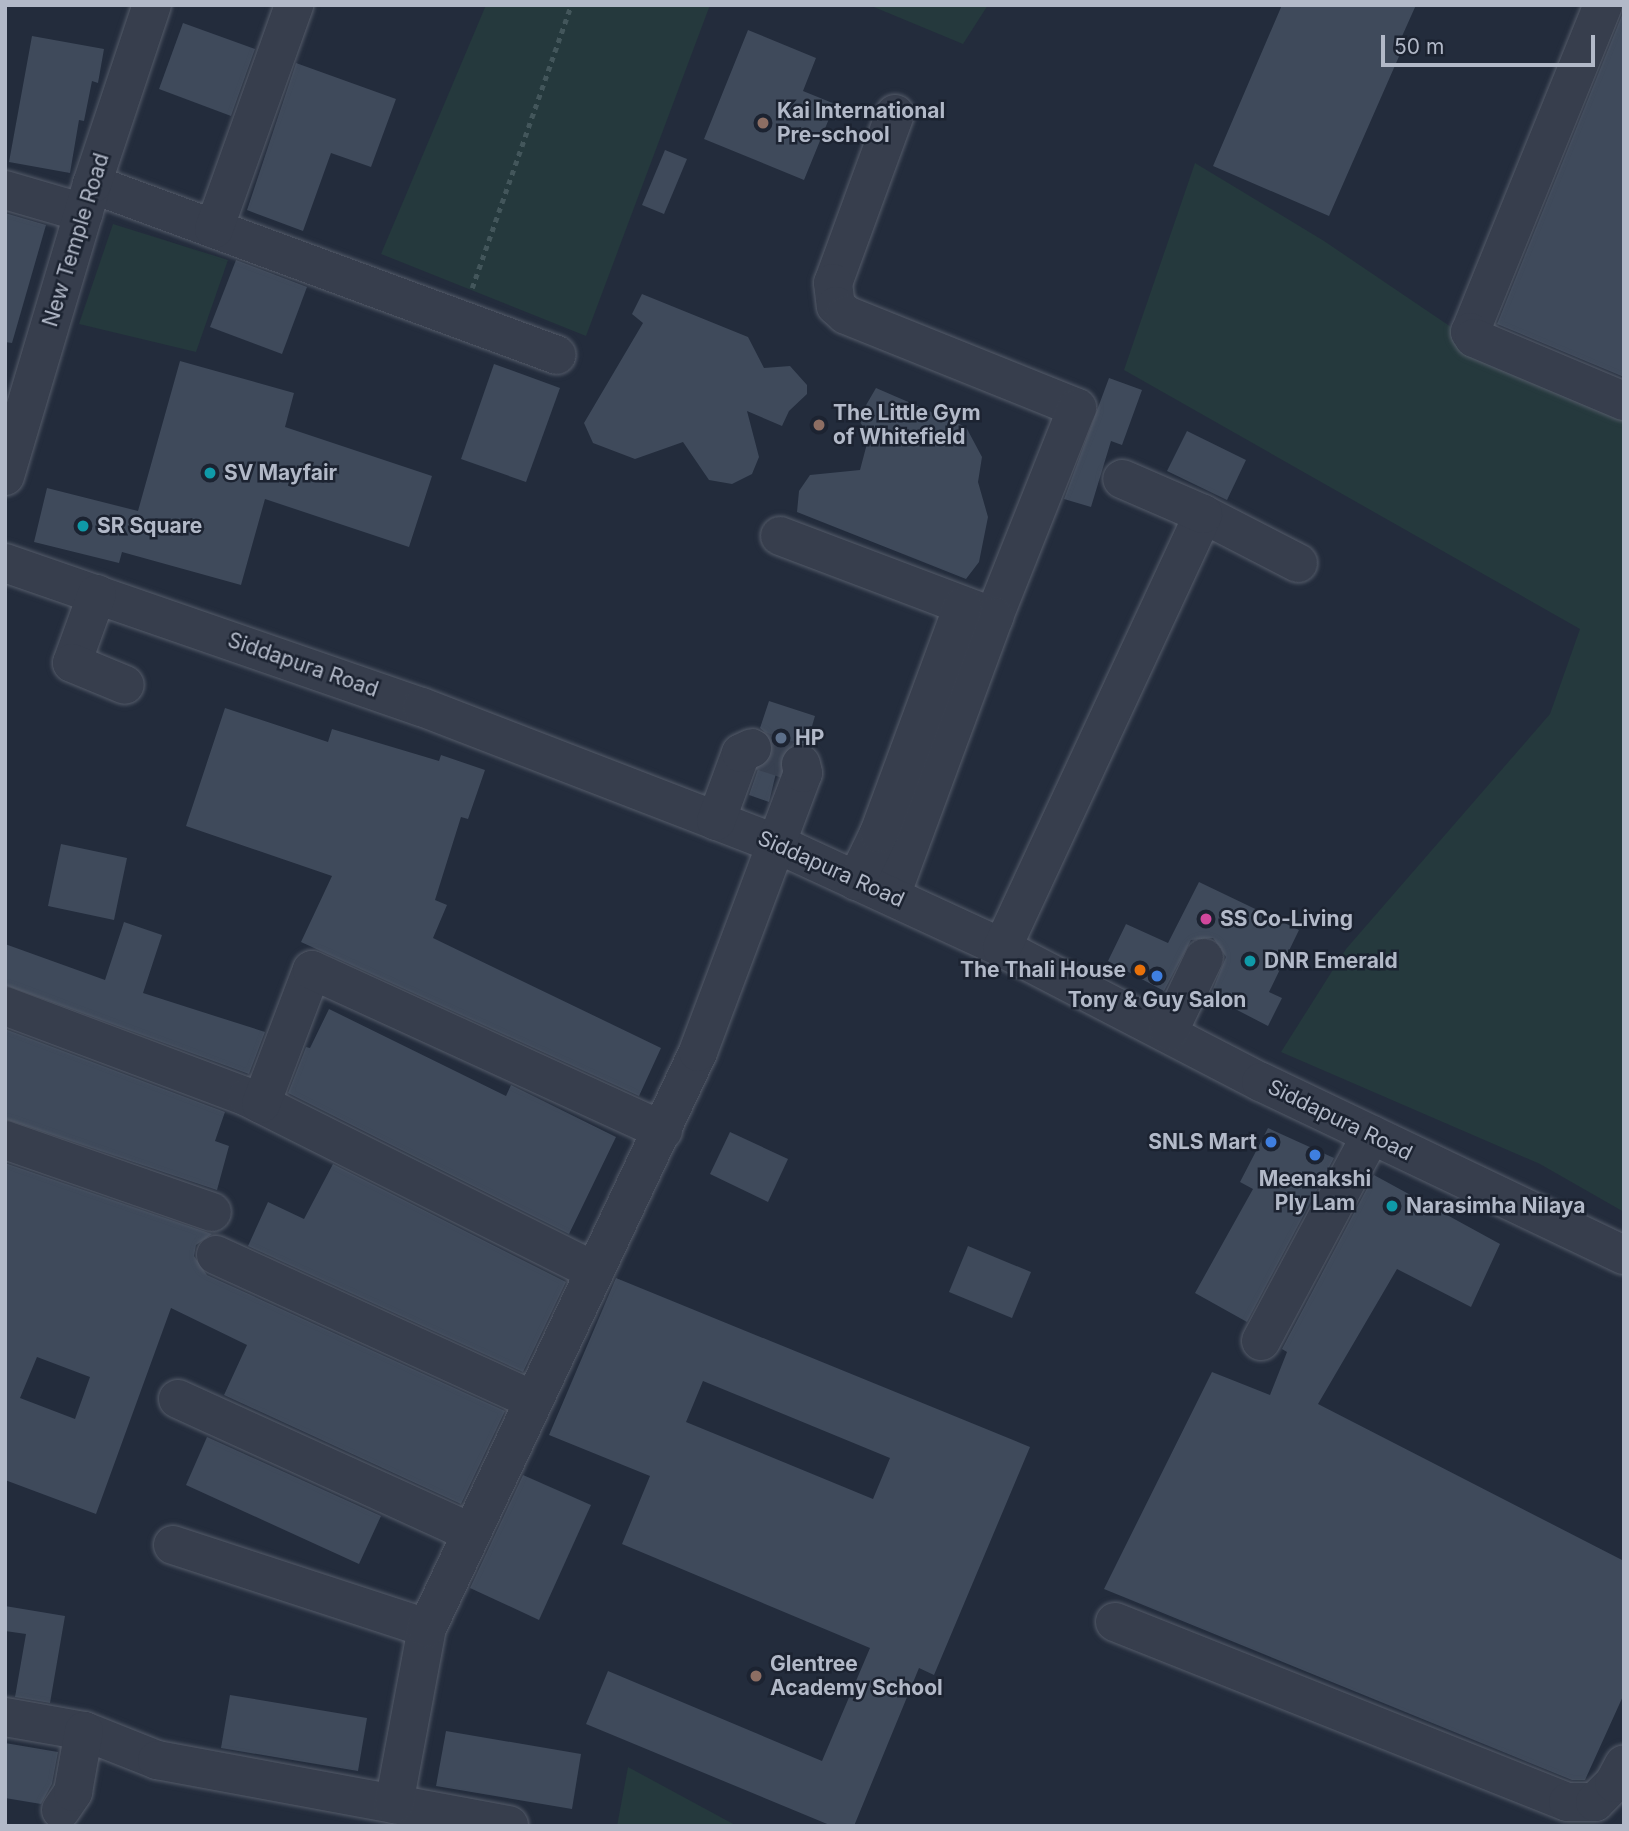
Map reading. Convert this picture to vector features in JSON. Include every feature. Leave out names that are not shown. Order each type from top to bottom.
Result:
[{"type":"street","name":"New Temple Road","points":[[5,476],[88,198],[152,5]]},
{"type":"street","points":[[214,229],[293,5]]},
{"type":"street","points":[[1603,5],[1469,331],[1474,338],[1624,401]]},
{"type":"street","points":[[856,881],[978,612],[1077,408],[846,315],[836,306],[833,283],[895,114]]},
{"type":"street","points":[[5,190],[88,198],[214,229],[556,355]]},
{"type":"street","points":[[1122,479],[1203,514],[1298,563]]},
{"type":"street","points":[[1002,948],[1203,514]]},
{"type":"street","points":[[780,536],[978,612]]},
{"type":"street","name":"Siddapura Road","points":[[5,563],[422,707],[775,843],[1002,948],[1371,1135],[1624,1255]]},
{"type":"street","points":[[97,594],[72,663],[125,685]]},
{"type":"street","points":[[891,895],[978,612]]},
{"type":"street","points":[[716,821],[741,753],[752,748]]},
{"type":"street","points":[[394,1804],[427,1628],[698,1052],[803,773],[801,764]]},
{"type":"street","points":[[1169,1031],[1204,958]]},
{"type":"street","points":[[261,1104],[312,970],[663,1131]]},
{"type":"street","points":[[5,1006],[261,1104],[595,1271]]},
{"type":"street","points":[[1261,1342],[1371,1135]]},
{"type":"street","points":[[5,1140],[212,1212]]},
{"type":"street","points":[[216,1255],[533,1401]]},
{"type":"street","points":[[178,1399],[470,1532]]},
{"type":"street","points":[[173,1545],[427,1628]]},
{"type":"street","points":[[1115,1622],[1568,1802],[1595,1802],[1614,1783],[1624,1764]]},
{"type":"street","points":[[5,1717],[84,1731],[157,1760],[509,1825]]},
{"type":"street","points":[[61,1810],[74,1792],[84,1731]]},
{"type":"path","points":[[457,319],[571,5]]},
{"type":"green space","points":[[486,5],[710,5],[586,336],[381,254]]},
{"type":"green space","points":[[869,5],[988,5],[963,44]]},
{"type":"green space","points":[[1195,163],[1324,241],[1454,329],[1624,420],[1624,1212],[1540,1164],[1281,1052],[1346,949],[1550,714],[1580,629],[1124,370]]},
{"type":"green space","points":[[113,224],[228,260],[196,352],[79,324]]},
{"type":"green space","points":[[628,1767],[737,1826],[617,1826]]},
{"type":"building","points":[[1282,5],[1416,5],[1399,43],[1404,45],[1329,216],[1213,166]]},
{"type":"building","points":[[1624,10],[1624,377],[1497,324]]},
{"type":"building","points":[[183,23],[255,49],[231,116],[159,89]]},
{"type":"building","points":[[748,30],[816,58],[803,91],[835,104],[804,180],[704,139]]},
{"type":"building","points":[[32,36],[104,49],[98,83],[92,81],[84,121],[79,120],[70,173],[9,162]]},
{"type":"building","points":[[296,63],[396,99],[371,167],[331,153],[303,231],[247,210]]},
{"type":"building","points":[[665,150],[687,159],[664,214],[642,205]]},
{"type":"building","points":[[5,213],[46,225],[12,343],[5,342]]},
{"type":"building","points":[[236,260],[307,287],[282,354],[210,327]]},
{"type":"building","points":[[642,294],[748,337],[764,368],[790,366],[807,385],[807,394],[789,411],[782,426],[747,411],[759,457],[752,474],[732,484],[709,480],[683,442],[635,459],[593,443],[584,423],[643,323],[632,314]]},
{"type":"building","points":[[180,361],[294,393],[285,427],[432,476],[409,547],[265,499],[241,585],[122,552],[119,563],[34,542],[47,488],[138,511]]},
{"type":"building","points":[[494,364],[560,388],[526,482],[461,459]]},
{"type":"building","points":[[1109,378],[1142,390],[1122,445],[1111,441],[1091,507],[1064,499]]},
{"type":"building","points":[[876,388],[966,427],[982,457],[978,482],[988,517],[979,562],[966,579],[797,512],[799,491],[810,475],[860,470],[869,436],[858,419]]},
{"type":"building","points":[[1187,431],[1246,460],[1227,500],[1167,471]]},
{"type":"building","points":[[769,701],[815,716],[807,743],[796,743],[780,757],[769,802],[749,795],[758,769],[774,751],[772,738],[760,728]]},
{"type":"building","points":[[225,708],[328,742],[332,729],[439,761],[441,755],[485,770],[468,819],[461,817],[435,900],[447,905],[433,938],[661,1048],[639,1096],[301,942],[332,876],[186,826]]},
{"type":"building","points":[[61,844],[127,858],[114,920],[48,906]]},
{"type":"building","points":[[1199,882],[1299,930],[1269,992],[1282,998],[1268,1026],[1210,996],[1226,957],[1213,938],[1191,940],[1164,991],[1108,961],[1126,924],[1168,943]]},
{"type":"building","points":[[124,922],[162,935],[143,993],[265,1032],[249,1074],[5,985],[5,944],[105,980]]},
{"type":"building","points":[[329,1009],[506,1096],[511,1085],[616,1137],[569,1234],[288,1093],[306,1047],[310,1048]]},
{"type":"building","points":[[5,1029],[225,1112],[215,1141],[229,1146],[217,1190],[5,1119]]},
{"type":"building","points":[[1268,1128],[1334,1158],[1247,1322],[1195,1293],[1253,1189],[1240,1182]]},
{"type":"building","points":[[730,1132],[788,1159],[768,1202],[710,1174]]},
{"type":"building","points":[[5,1163],[212,1234],[196,1245],[194,1256],[207,1275],[505,1411],[461,1504],[224,1395],[247,1345],[171,1308],[96,1514],[5,1480]],"holes":[[[37,1357],[90,1377],[75,1419],[20,1398]]]},
{"type":"building","points":[[333,1164],[566,1282],[523,1372],[248,1246],[268,1202],[304,1219]]},
{"type":"building","points":[[1374,1175],[1500,1244],[1471,1307],[1397,1269],[1318,1404],[1624,1561],[1624,1694],[1585,1780],[1572,1780],[1104,1589],[1212,1372],[1270,1395],[1287,1352],[1282,1349]]},
{"type":"building","points":[[968,1246],[1031,1272],[1012,1318],[949,1292]]},
{"type":"building","points":[[616,1278],[1030,1447],[934,1675],[919,1668],[854,1826],[832,1826],[586,1724],[608,1671],[822,1761],[870,1648],[622,1544],[650,1476],[549,1435]],"holes":[[[703,1381],[890,1458],[873,1499],[686,1422]]]},
{"type":"building","points":[[207,1437],[381,1516],[359,1564],[186,1485]]},
{"type":"building","points":[[523,1475],[591,1505],[539,1620],[470,1588]]},
{"type":"building","points":[[5,1606],[65,1616],[50,1703],[15,1697],[26,1634],[5,1631]]},
{"type":"building","points":[[230,1695],[367,1718],[358,1771],[221,1748]]},
{"type":"building","points":[[446,1731],[581,1754],[572,1809],[436,1786]]},
{"type":"building","points":[[5,1743],[58,1752],[52,1784],[41,1804],[5,1798]]},
{"type":"tunnel","points":[[752,748],[801,764]]},
{"type":"place","name":"Kai International Pre-school","points":[[763,123]]},
{"type":"place","name":"The Little Gym of Whitefield","points":[[819,425]]},
{"type":"place","name":"SV Mayfair","points":[[210,473]]},
{"type":"place","name":"SR Square","points":[[83,526]]},
{"type":"place","name":"HP","points":[[781,738]]},
{"type":"place","name":"SS Co-Living","points":[[1206,919]]},
{"type":"place","name":"DNR Emerald","points":[[1250,961]]},
{"type":"place","name":"The Thali House","points":[[1140,970]]},
{"type":"place","name":"Tony & Guy Salon","points":[[1157,976]]},
{"type":"place","name":"SNLS Mart","points":[[1271,1142]]},
{"type":"place","name":"Meenakshi Ply Lam","points":[[1315,1155]]},
{"type":"place","name":"Narasimha Nilaya","points":[[1392,1206]]},
{"type":"place","name":"Glentree Academy School","points":[[756,1676]]}]
